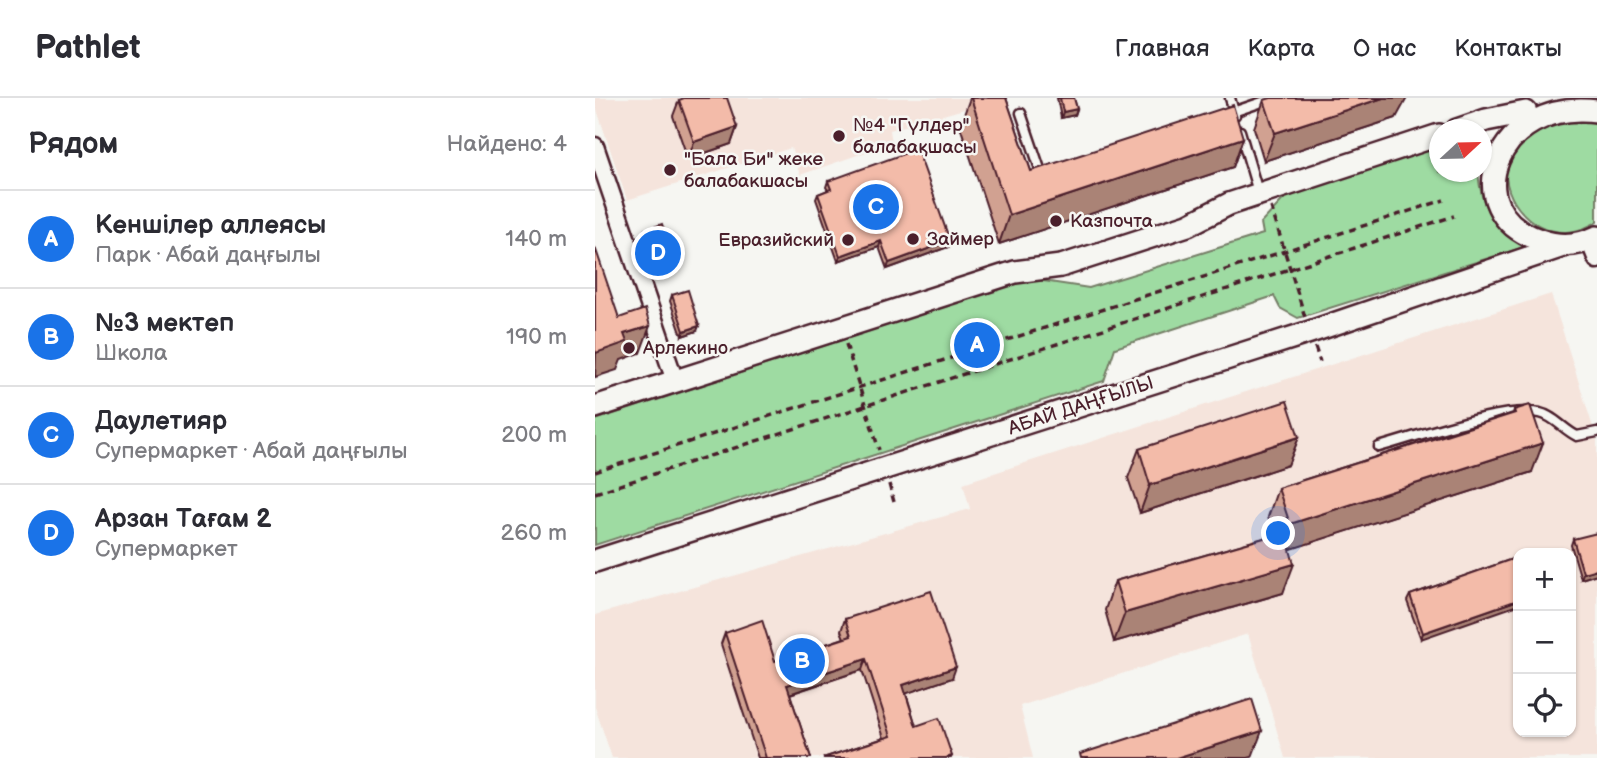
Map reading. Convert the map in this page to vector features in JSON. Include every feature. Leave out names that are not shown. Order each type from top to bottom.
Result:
[{"type":"street","points":[[1489,119],[1531,104],[1548,105],[1563,100],[1597,111]]},
{"type":"street","points":[[1531,104],[1499,145],[1493,176],[1496,192],[1510,220],[1521,230],[1535,239],[1566,245]]},
{"type":"street","points":[[595,407],[1015,272],[1061,266],[1188,225],[1229,204],[1429,139]]},
{"type":"street","points":[[595,146],[675,381]]},
{"type":"street","name":"АБАЙ ДАҢҒЫЛЫ","points":[[595,561],[1310,332],[1566,245],[1595,245]]},
{"type":"lane","points":[[1230,98],[1262,193]]},
{"type":"lane","points":[[1221,116],[1274,98]]},
{"type":"lane","points":[[1021,113],[1042,175],[1055,171]]},
{"type":"lane","points":[[1378,447],[1496,415],[1525,412],[1543,413],[1577,436],[1597,432]]},
{"type":"path","points":[[1262,193],[1285,251],[1320,362]]},
{"type":"path","points":[[595,472],[1444,200]]},
{"type":"path","points":[[595,493],[1454,216]]},
{"type":"path","points":[[841,328],[894,502]]},
{"type":"shaded area","name":"\"Бала Би\" жеке балабакшасы","points":[[595,98],[1003,98],[890,130],[892,143],[800,175],[791,148],[627,200]]},
{"type":"shaded area","points":[[1551,294],[1597,440],[1597,758],[1285,758],[1248,634],[1020,706],[1033,758],[612,758],[595,707],[595,615],[970,509],[963,483]]},
{"type":"green space","points":[[1582,117],[1597,124],[1597,222],[1575,231],[1552,231],[1528,218],[1519,209],[1507,184],[1508,157],[1529,126]]},
{"type":"green space","points":[[1429,147],[1429,182],[1480,182],[1482,197],[1491,216],[1504,232],[1524,247],[1298,318],[1280,308],[1274,296],[1115,348],[1104,381],[595,545],[595,420],[1030,279],[1089,288],[1263,234],[1261,223],[1291,191]]},
{"type":"building","points":[[727,98],[737,127],[694,142],[679,100]]},
{"type":"building","points":[[971,98],[1006,98],[1031,171],[1233,105],[1243,138],[1009,215]]},
{"type":"building","points":[[1060,98],[1074,98],[1077,109],[1063,112]]},
{"type":"building","points":[[1383,98],[1275,133],[1264,100]]},
{"type":"building","points":[[917,149],[950,241],[889,263],[881,241],[840,256],[818,194],[831,189],[828,181]]},
{"type":"building","points":[[662,224],[675,264],[658,269],[645,230]]},
{"type":"building","points":[[595,247],[619,318],[645,309],[650,326],[624,334],[627,342],[596,353],[595,350]]},
{"type":"building","points":[[688,290],[699,326],[684,331],[672,295]]},
{"type":"building","points":[[1287,401],[1299,437],[1150,485],[1139,449]]},
{"type":"building","points":[[1530,405],[1543,443],[1290,524],[1278,488],[1515,413],[1514,410]]},
{"type":"building","points":[[1285,532],[1294,564],[1125,613],[1115,581]]},
{"type":"building","points":[[1597,533],[1597,569],[1583,573],[1573,539]]},
{"type":"building","points":[[1513,559],[1513,602],[1423,633],[1410,595]]},
{"type":"building","points":[[931,591],[956,667],[903,685],[916,726],[939,718],[952,756],[823,758],[891,736],[866,659],[787,685],[811,758],[766,758],[725,633],[762,620],[775,661],[851,636],[845,619]]},
{"type":"building","points":[[1252,699],[1262,731],[1176,758],[1081,758],[1080,754]]},
{"type":"place","name":"№4 \"Гүлдер\" балабақшасы","points":[[839,136]]},
{"type":"place","name":"\"Бала Би\" жеке балабакшасы","points":[[670,170]]},
{"type":"place","name":"Даулетияр","points":[[876,207]]},
{"type":"place","name":"Казпочта","points":[[1056,221]]},
{"type":"place","name":"Займер","points":[[913,239]]},
{"type":"place","name":"Евразийский","points":[[848,240]]},
{"type":"place","name":"Арзан Тағам 2","points":[[658,253]]},
{"type":"place","name":"Кеншілер аллеясы","points":[[977,345]]},
{"type":"place","name":"Арлекино","points":[[629,348]]},
{"type":"place","name":"№3 мектеп","points":[[802,661]]}]
